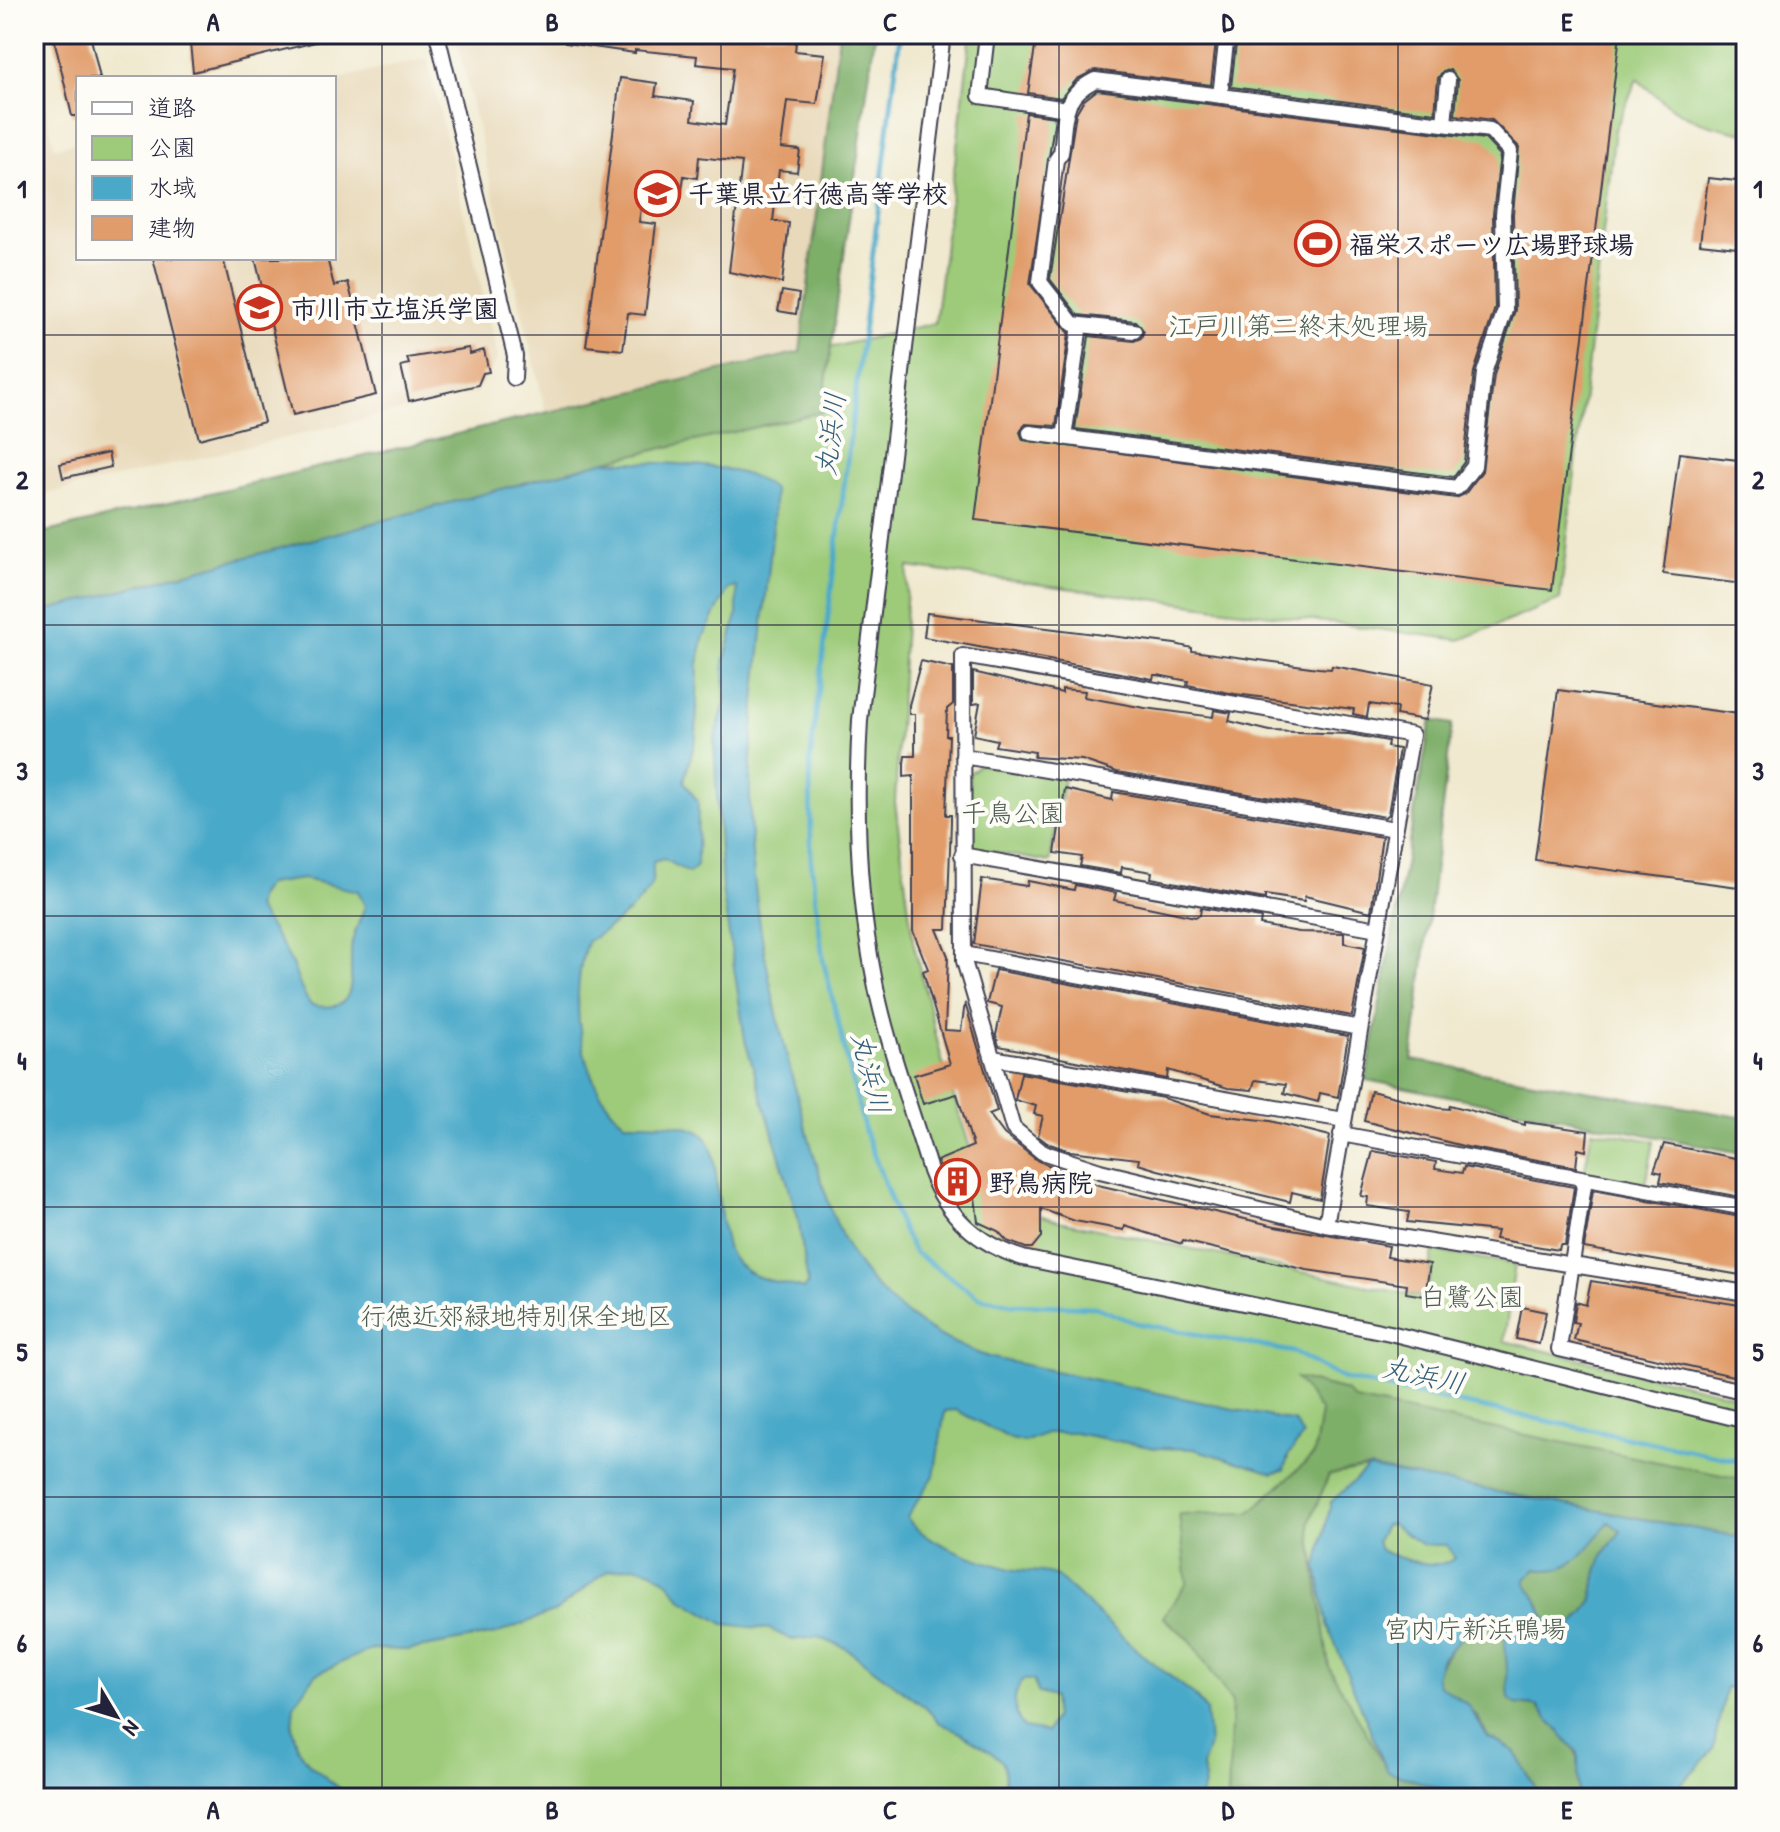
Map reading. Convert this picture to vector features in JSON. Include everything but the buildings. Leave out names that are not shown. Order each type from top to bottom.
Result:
[{"type":"street","points":[[437,34],[515,356],[514,378]]},
{"type":"street","points":[[943,34],[860,720],[856,781],[861,888],[874,980],[930,1171],[943,1201],[967,1229],[991,1246],[1023,1258],[1390,1333],[1746,1421]]},
{"type":"street","points":[[987,34],[980,96],[1067,109]]},
{"type":"street","points":[[1220,96],[1226,43]]},
{"type":"street","points":[[1030,433],[1457,488],[1474,466],[1484,373],[1505,310],[1503,214],[1510,151],[1490,130],[1095,80],[1075,91],[1067,109],[1040,272],[1045,290],[1073,324],[1134,331]]},
{"type":"street","points":[[1444,124],[1448,80]]},
{"type":"street","points":[[1064,438],[1080,325]]},
{"type":"street","points":[[1326,1225],[1412,735],[963,656],[964,954],[1013,1128],[1042,1152],[1100,1171],[1326,1225],[1746,1293]]},
{"type":"street","points":[[963,756],[1395,829]]},
{"type":"street","points":[[962,855],[1378,929]]},
{"type":"street","points":[[964,954],[1360,1028]]},
{"type":"street","points":[[993,1058],[1343,1127],[1585,1179],[1746,1208]]},
{"type":"street","points":[[1585,1179],[1559,1349],[1746,1392]]},
{"type":"shaded area","name":"千葉県立行徳高等学校","points":[[455,34],[839,34],[801,352],[546,412]]},
{"type":"shaded area","name":"市川市立塩浜学園","points":[[427,58],[498,358],[476,393],[34,497],[34,62],[55,147],[76,142],[76,260],[336,260],[336,80]]},
{"type":"green space","points":[[839,34],[875,34],[822,412],[606,461],[34,614],[34,535],[800,352]]},
{"type":"green space","name":"行徳近郊緑地特別保全地区","points":[[971,34],[1746,34],[1746,133],[1713,126],[1687,116],[1637,79],[1615,130],[1560,600],[1460,640],[908,567],[895,802],[913,941],[942,1060],[973,1157],[1010,1206],[1059,1221],[1426,1298],[1433,1251],[1515,1264],[1504,1341],[1746,1398],[1746,1798],[34,1798],[34,535],[935,323]]},
{"type":"green space","points":[[1431,720],[1452,724],[1412,1060],[1746,1118],[1746,1154],[1366,1080]]},
{"type":"green space","name":"千鳥公園","points":[[979,764],[1064,777],[1050,862],[976,849],[969,842],[969,774]]},
{"type":"green space","points":[[1592,1130],[1654,1141],[1646,1184],[1584,1173]]},
{"type":"green space","points":[[1296,1378],[1346,1391],[1355,1400],[1746,1480],[1746,1538],[1368,1468],[1329,1475],[1309,1523],[1329,1667],[1388,1771],[1468,1798],[1228,1798],[1232,1702],[1189,1639],[1163,1617],[1187,1583],[1179,1514],[1249,1513],[1314,1455],[1321,1412]]},
{"type":"green space","points":[[1609,1522],[1621,1531],[1602,1558],[1588,1607],[1570,1627],[1548,1622],[1525,1579],[1535,1569],[1559,1568],[1578,1558]]},
{"type":"green space","points":[[1498,1610],[1506,1629],[1511,1693],[1516,1704],[1537,1706],[1570,1741],[1580,1762],[1578,1798],[1541,1798],[1514,1751],[1488,1737],[1478,1717],[1439,1685],[1436,1676],[1452,1647],[1480,1618]]},
{"type":"water","points":[[606,461],[718,468],[759,480],[774,490],[751,760],[754,874],[766,962],[785,1049],[825,1192],[847,1247],[869,1279],[895,1305],[938,1335],[971,1350],[988,1357],[1295,1422],[1303,1436],[1289,1454],[1284,1470],[1273,1473],[1194,1449],[1155,1448],[1074,1433],[1046,1433],[1024,1442],[1011,1439],[956,1410],[945,1411],[934,1476],[907,1517],[924,1534],[967,1555],[1014,1570],[1057,1576],[1140,1653],[1192,1693],[1206,1710],[1209,1745],[1202,1767],[1205,1780],[1201,1798],[1013,1798],[1007,1790],[1000,1760],[940,1723],[925,1707],[845,1648],[818,1637],[792,1640],[769,1629],[724,1624],[683,1600],[667,1581],[652,1571],[634,1566],[607,1571],[556,1611],[496,1634],[408,1650],[371,1649],[316,1674],[294,1705],[292,1727],[298,1748],[310,1765],[352,1798],[34,1798],[34,614]],"holes":[[[737,587],[737,615],[724,662],[725,702],[714,742],[722,889],[745,1040],[798,1218],[808,1284],[803,1289],[754,1275],[732,1258],[724,1234],[714,1156],[709,1142],[700,1132],[684,1126],[625,1123],[609,1107],[587,1063],[578,1013],[581,964],[587,942],[642,899],[652,882],[653,862],[664,859],[689,873],[697,866],[698,802],[684,781],[696,737],[698,664],[703,638],[728,589]],[[303,879],[358,891],[365,906],[352,942],[350,988],[339,1004],[328,1007],[311,1005],[307,999],[284,949],[256,908],[259,895],[268,884]],[[1022,1680],[1033,1680],[1038,1693],[1053,1697],[1055,1717],[1047,1732],[1024,1728],[1020,1722],[1015,1710]]]},
{"type":"water","name":"宮内庁新浜鴨場","points":[[1368,1468],[1746,1538],[1746,1658],[1740,1690],[1726,1687],[1713,1750],[1668,1798],[1578,1798],[1578,1753],[1537,1706],[1516,1704],[1509,1699],[1503,1615],[1492,1610],[1485,1612],[1442,1658],[1436,1676],[1439,1685],[1467,1704],[1488,1737],[1514,1751],[1541,1798],[1468,1798],[1387,1771],[1327,1624],[1317,1566],[1331,1502]],"holes":[[[1609,1522],[1621,1531],[1602,1558],[1592,1600],[1570,1627],[1553,1624],[1545,1618],[1525,1579],[1535,1569],[1548,1570],[1570,1564]],[[1391,1524],[1422,1545],[1446,1545],[1455,1558],[1429,1564],[1380,1550],[1377,1541],[1385,1525]]]},
{"type":"waterway","name":"丸浜川","points":[[900,34],[810,761],[811,861],[823,960],[865,1132],[901,1227],[914,1252],[980,1298],[1012,1304],[1095,1307],[1136,1323],[1293,1352],[1344,1379],[1746,1462]]},
{"type":"place","name":"千葉県立行徳高等学校","points":[[657,193]]},
{"type":"place","name":"福栄スポーツ広場野球場","points":[[1318,244]]},
{"type":"place","name":"市川市立塩浜学園","points":[[260,308]]},
{"type":"place","name":"野鳥病院","points":[[958,1182]]},
{"type":"park label","name":"江戸川第二終末処理場","points":[[1298,325]]},
{"type":"park label","name":"白鷺公園","points":[[1472,1296]]}]
